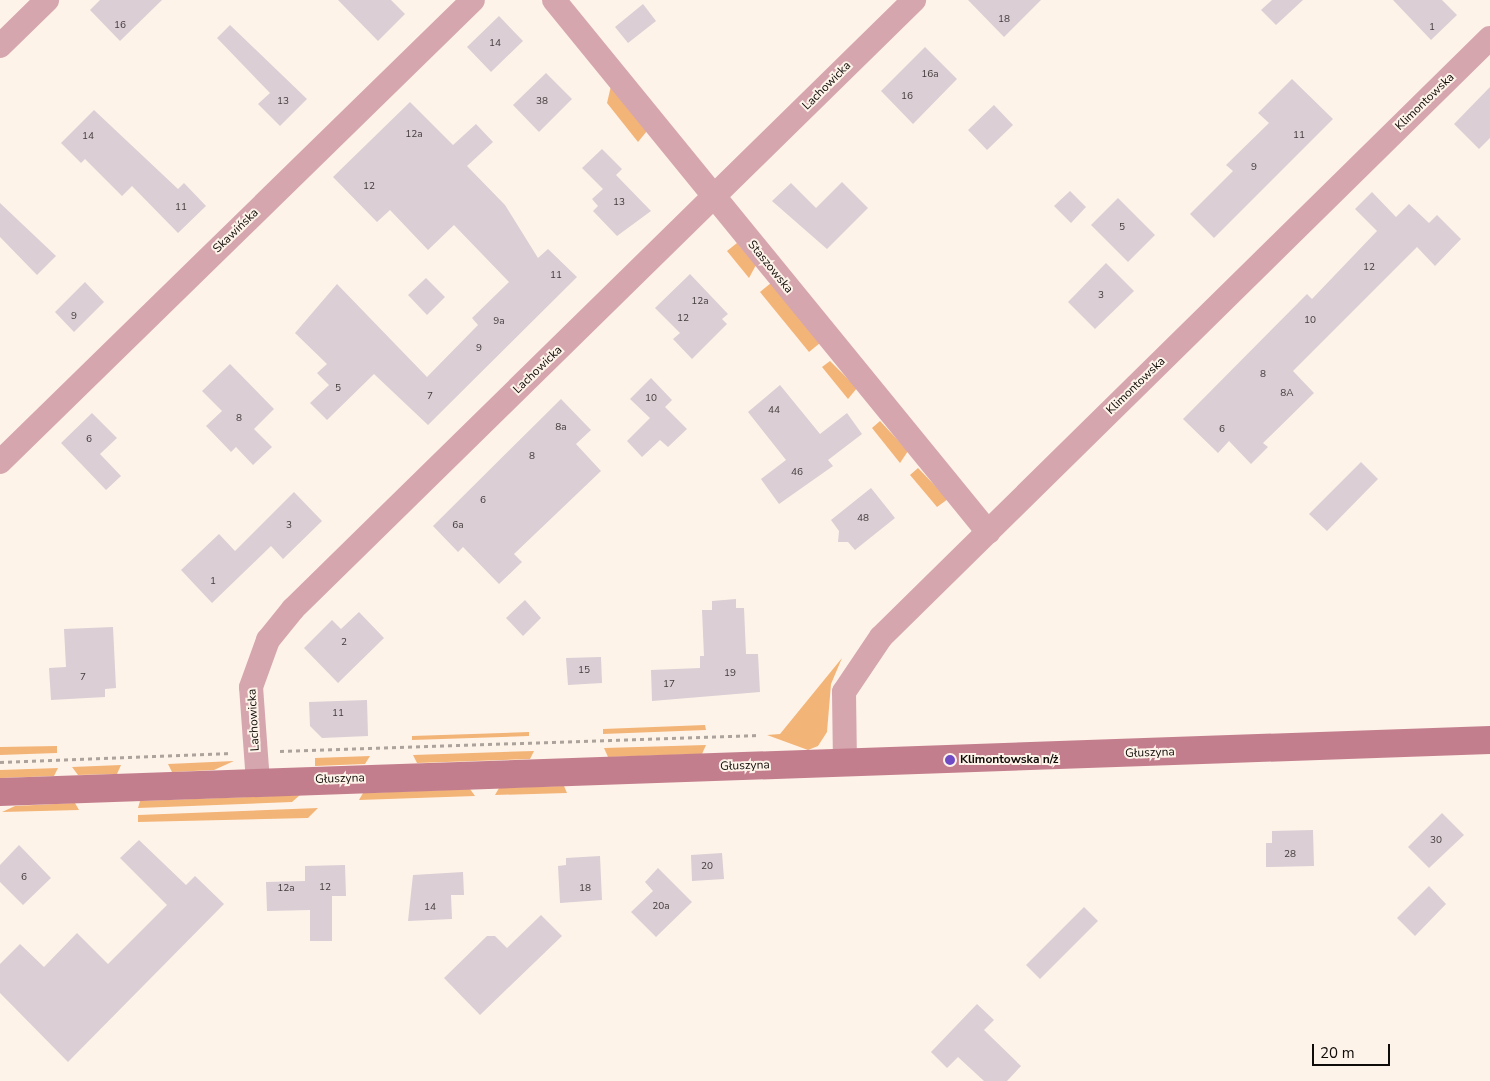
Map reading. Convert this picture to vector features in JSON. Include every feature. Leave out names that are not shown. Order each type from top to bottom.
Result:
[{"type":"street","points":[[0,46],[47,0]]},
{"type":"street","name":"Skawińska","points":[[0,462],[473,0]]},
{"type":"street","name":"Staszowska","points":[[554,0],[988,532]]},
{"type":"street","name":"Lachowicka","points":[[258,782],[252,686],[268,640],[292,609],[914,0]]},
{"type":"street","name":"Klimontowska","points":[[845,764],[841,716],[853,674],[881,637],[1490,38]]},
{"type":"street","name":"Głuszyna","points":[[0,792],[1490,740]]},
{"type":"path","points":[[0,762],[760,735]]},
{"type":"shaded area","points":[[611,86],[647,131],[638,142],[607,103]]},
{"type":"shaded area","points":[[737,243],[756,265],[749,278],[727,251]]},
{"type":"shaded area","points":[[771,283],[820,343],[809,352],[760,292]]},
{"type":"shaded area","points":[[830,361],[857,388],[848,399],[822,367]]},
{"type":"shaded area","points":[[880,421],[908,451],[900,463],[872,428]]},
{"type":"shaded area","points":[[918,468],[948,499],[937,507],[910,475]]},
{"type":"shaded area","points":[[842,658],[831,684],[827,732],[818,746],[808,750],[767,735],[780,734]]},
{"type":"shaded area","points":[[705,725],[706,730],[603,734],[603,729]]},
{"type":"shaded area","points":[[529,732],[529,736],[412,740],[412,736]]},
{"type":"shaded area","points":[[706,745],[702,754],[608,757],[604,748]]},
{"type":"shaded area","points":[[57,746],[57,753],[0,755],[0,747]]},
{"type":"shaded area","points":[[534,751],[530,759],[417,763],[413,755]]},
{"type":"shaded area","points":[[370,756],[365,764],[315,766],[315,758]]},
{"type":"shaded area","points":[[234,761],[214,770],[172,772],[168,764]]},
{"type":"shaded area","points":[[121,765],[117,774],[78,775],[72,767]]},
{"type":"shaded area","points":[[58,768],[54,776],[0,778],[0,770]]},
{"type":"shaded area","points":[[564,786],[567,793],[495,795],[499,788]]},
{"type":"shaded area","points":[[470,789],[475,796],[359,800],[363,793]]},
{"type":"shaded area","points":[[300,795],[292,802],[138,808],[140,801]]},
{"type":"shaded area","points":[[75,803],[79,810],[2,812],[15,806]]},
{"type":"shaded area","points":[[318,808],[308,818],[138,822],[138,815]]},
{"type":"building","points":[[100,0],[162,0],[120,41],[90,10]]},
{"type":"building","points":[[338,0],[391,0],[405,14],[378,41]]},
{"type":"building","points":[[968,0],[1041,0],[1004,37]]},
{"type":"building","points":[[1272,0],[1303,0],[1276,25],[1261,10]]},
{"type":"building","points":[[1393,0],[1442,0],[1457,15],[1431,40]]},
{"type":"building","points":[[643,4],[656,21],[628,43],[615,27]]},
{"type":"building","points":[[499,16],[523,41],[491,72],[467,47]]},
{"type":"building","points":[[230,25],[307,99],[280,126],[258,104],[270,93],[217,38]]},
{"type":"building","points":[[925,47],[957,79],[913,124],[881,91]]},
{"type":"building","points":[[546,73],[572,99],[539,132],[513,105]]},
{"type":"building","points":[[1292,79],[1333,119],[1214,238],[1190,214],[1233,171],[1226,165],[1269,123],[1258,113]]},
{"type":"building","points":[[1490,87],[1490,138],[1479,149],[1454,124]]},
{"type":"building","points":[[410,102],[453,145],[476,124],[493,142],[467,166],[505,205],[538,258],[548,249],[577,277],[428,425],[374,374],[327,420],[310,403],[329,385],[317,373],[327,364],[295,333],[337,284],[427,377],[478,325],[472,318],[509,282],[454,225],[428,250],[390,210],[377,222],[333,177]]},
{"type":"building","points":[[994,105],[1013,125],[987,150],[968,130]]},
{"type":"building","points":[[94,110],[178,189],[184,183],[206,206],[178,233],[132,186],[122,196],[85,159],[81,163],[61,143]]},
{"type":"building","points":[[602,149],[622,169],[616,175],[651,211],[617,236],[593,211],[598,206],[592,199],[603,189],[582,168]]},
{"type":"building","points":[[842,182],[868,208],[827,249],[772,201],[791,183],[816,208]]},
{"type":"building","points":[[1070,191],[1086,207],[1071,223],[1054,206]]},
{"type":"building","points":[[1372,192],[1396,217],[1409,204],[1429,223],[1437,215],[1461,239],[1435,266],[1417,247],[1293,371],[1314,393],[1263,443],[1268,447],[1251,464],[1229,441],[1218,453],[1183,419],[1307,294],[1312,299],[1377,231],[1355,209]]},
{"type":"building","points":[[1118,198],[1155,235],[1128,262],[1091,225]]},
{"type":"building","points":[[0,203],[56,256],[37,275],[0,237]]},
{"type":"building","points":[[1106,263],[1134,291],[1095,329],[1068,302]]},
{"type":"building","points":[[690,274],[728,314],[722,319],[727,324],[692,359],[673,339],[680,333],[655,308]]},
{"type":"building","points":[[426,278],[445,297],[427,315],[408,295]]},
{"type":"building","points":[[85,282],[104,302],[74,332],[55,312]]},
{"type":"building","points":[[230,364],[274,409],[254,429],[272,447],[253,465],[236,447],[231,452],[206,426],[222,411],[202,391]]},
{"type":"building","points":[[651,378],[672,400],[665,407],[687,429],[668,447],[660,440],[642,457],[627,441],[650,418],[630,399]]},
{"type":"building","points":[[780,385],[820,434],[847,413],[862,434],[828,460],[833,466],[779,504],[761,479],[786,460],[748,412]]},
{"type":"building","points":[[561,399],[591,430],[576,444],[601,471],[514,554],[522,562],[499,584],[463,547],[458,552],[433,526]]},
{"type":"building","points":[[92,413],[117,438],[100,454],[121,476],[106,490],[61,443]]},
{"type":"building","points":[[1361,462],[1378,479],[1327,531],[1309,514]]},
{"type":"building","points":[[871,488],[895,518],[855,550],[848,542],[838,542],[839,531],[831,520]]},
{"type":"building","points":[[294,492],[322,521],[283,559],[271,546],[212,603],[181,570],[219,534],[235,551]]},
{"type":"building","points":[[736,599],[736,608],[744,608],[746,654],[758,654],[760,692],[652,701],[651,670],[700,668],[700,656],[704,656],[702,610],[712,610],[712,601]]},
{"type":"building","points":[[525,600],[541,618],[523,636],[506,618]]},
{"type":"building","points":[[359,612],[384,638],[338,683],[304,648],[332,620],[341,629]]},
{"type":"building","points":[[113,627],[116,688],[105,689],[105,697],[51,700],[49,668],[66,667],[64,629]]},
{"type":"building","points":[[601,657],[602,683],[568,685],[566,658]]},
{"type":"building","points":[[367,700],[368,736],[322,738],[310,726],[309,702]]},
{"type":"building","points":[[1442,813],[1464,835],[1429,868],[1408,847]]},
{"type":"building","points":[[1313,830],[1314,866],[1266,867],[1266,843],[1272,843],[1272,831]]},
{"type":"building","points":[[139,840],[186,885],[195,876],[224,904],[68,1062],[0,993],[0,964],[20,944],[44,967],[77,933],[108,964],[167,905],[120,858]]},
{"type":"building","points":[[19,845],[51,878],[23,905],[0,882],[0,865]]},
{"type":"building","points":[[722,853],[724,879],[692,881],[691,855]]},
{"type":"building","points":[[600,856],[602,900],[560,903],[558,866],[566,865],[566,858]]},
{"type":"building","points":[[345,865],[346,896],[332,896],[332,941],[310,941],[310,910],[267,911],[266,882],[305,881],[305,866]]},
{"type":"building","points":[[658,868],[692,902],[656,937],[631,912],[653,891],[645,882]]},
{"type":"building","points":[[463,872],[464,895],[451,895],[452,919],[408,921],[413,875]]},
{"type":"building","points":[[1429,886],[1446,904],[1415,936],[1397,918]]},
{"type":"building","points":[[1084,907],[1098,921],[1040,979],[1026,965]]},
{"type":"building","points":[[541,915],[562,936],[480,1015],[444,978],[487,936],[495,936],[507,948]]},
{"type":"building","points":[[977,1004],[994,1020],[984,1030],[1021,1066],[1007,1081],[984,1081],[958,1057],[947,1068],[931,1052]]},
{"type":"place","name":"Klimontowska n/ż","points":[[950,760]]}]
